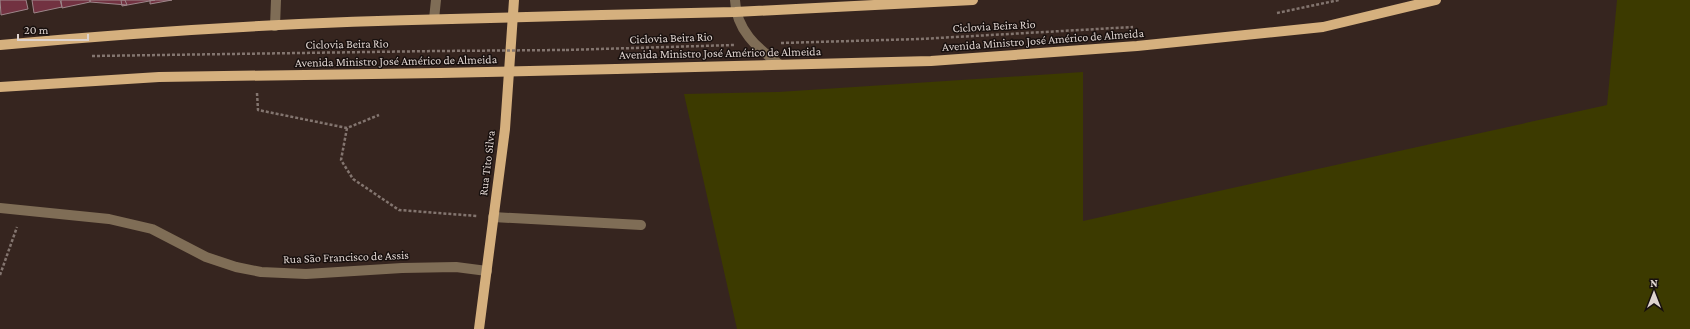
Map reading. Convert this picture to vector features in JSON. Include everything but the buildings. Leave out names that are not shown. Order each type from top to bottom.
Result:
[{"type":"main road","name":"Rua Tito Silva","points":[[479,329],[505,129],[514,0]]},
{"type":"main road","points":[[0,46],[110,35],[275,26],[434,19],[735,12],[973,0]]},
{"type":"main road","name":"Avenida Ministro José Américo de Almeida","points":[[0,87],[158,77],[440,73],[931,61],[1137,46],[1323,27],[1436,0]]},
{"type":"street","points":[[275,26],[276,0]]},
{"type":"street","points":[[434,19],[436,0]]},
{"type":"street","points":[[735,0],[735,12],[745,33],[754,44],[779,64]]},
{"type":"street","name":"Rua São Francisco de Assis","points":[[0,208],[109,219],[152,229],[206,257],[236,267],[261,272],[306,274],[402,268],[456,267],[487,271]]},
{"type":"street","points":[[494,217],[641,225]]},
{"type":"path","points":[[1271,14],[1339,0]]},
{"type":"path","name":"Ciclovia Beira Rio","points":[[87,56],[566,50],[920,39],[1140,27]]},
{"type":"path","points":[[255,76],[258,110],[347,128],[379,115]]},
{"type":"path","points":[[347,128],[340,160],[353,179],[399,210],[494,217]]},
{"type":"path","points":[[0,275],[23,210]]},
{"type":"shaded area","points":[[1617,0],[1690,0],[1690,329],[737,329],[684,94],[778,92],[1083,72],[1083,221],[1607,105]]}]
